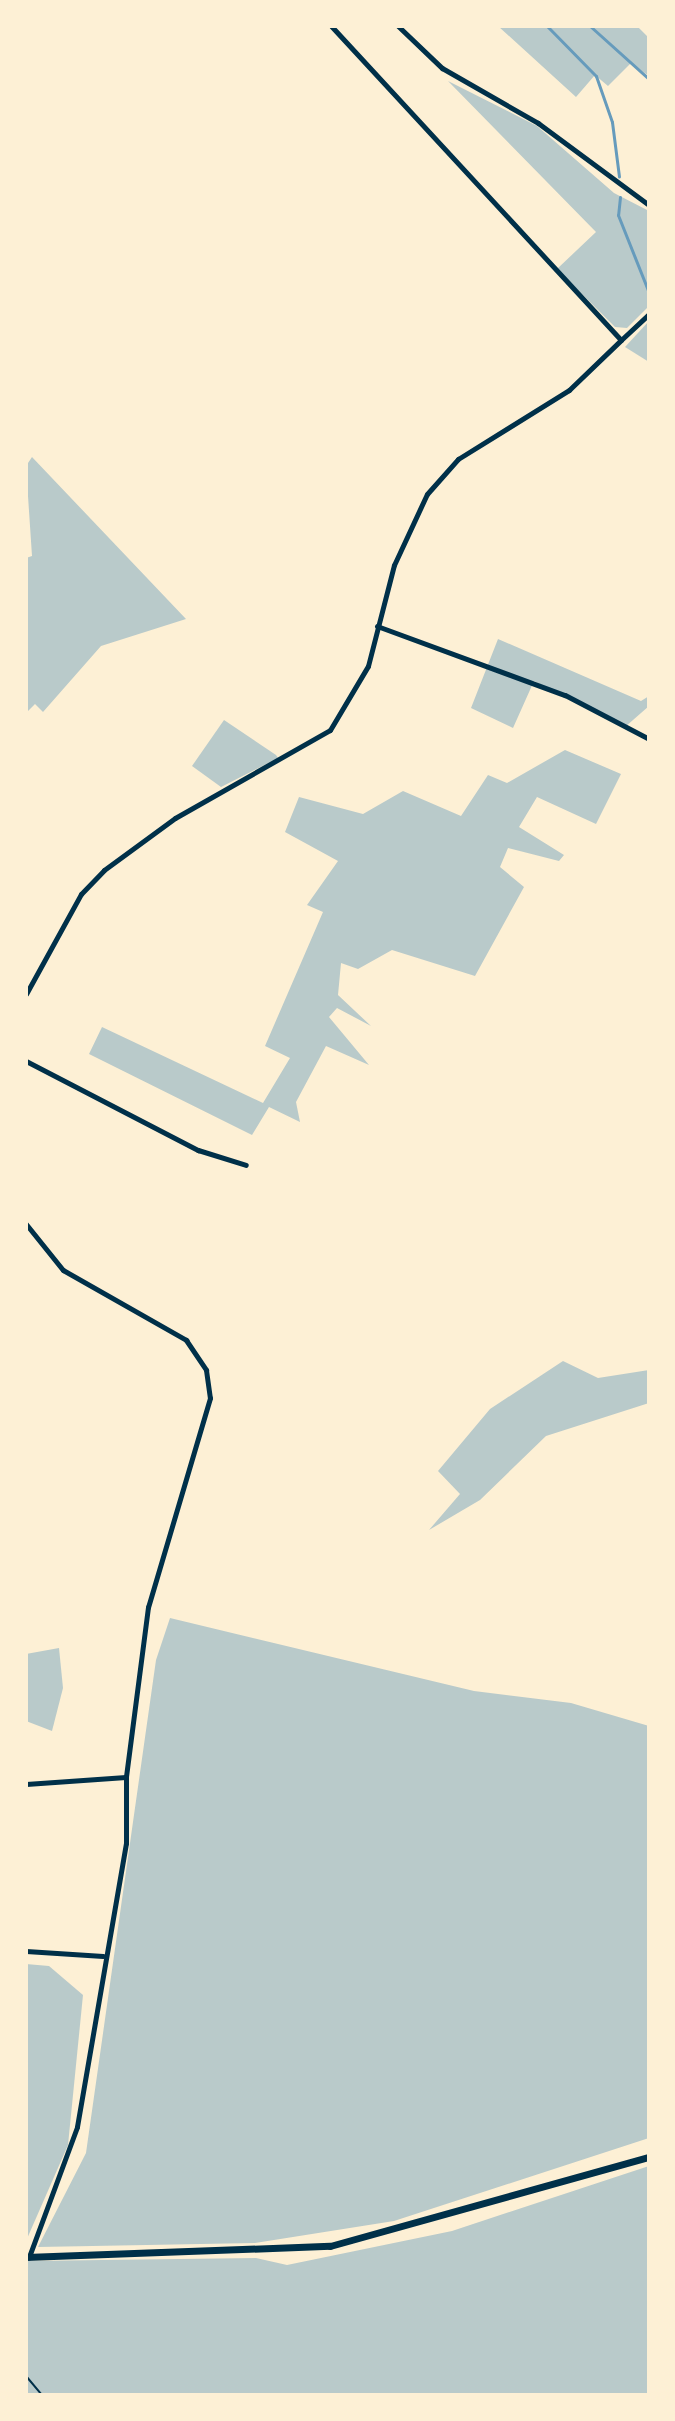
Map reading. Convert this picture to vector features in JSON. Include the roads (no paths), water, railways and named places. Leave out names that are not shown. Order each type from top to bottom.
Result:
[{"type":"street","points":[[331,26],[510,228],[621,340]]},
{"type":"street","points":[[398,26],[442,68],[538,123],[649,205]]},
{"type":"street","points":[[26,994],[81,894],[104,870],[175,818],[330,730],[356,694],[399,553],[444,473],[569,390],[649,314]]},
{"type":"street","points":[[377,626],[553,690],[649,739]]},
{"type":"street","points":[[26,1061],[198,1150],[246,1165]]},
{"type":"street","points":[[26,1224],[51,1261],[186,1340],[206,1370],[205,1433],[168,1527],[148,1607],[126,1777],[126,1843],[103,1956],[71,2152],[27,2257],[330,2246],[649,2157]]},
{"type":"street","points":[[26,1784],[126,1777]]},
{"type":"street","points":[[26,1951],[103,1956]]},
{"type":"waterway","points":[[547,26],[596,76],[612,122],[619,177]]},
{"type":"waterway","points":[[590,26],[649,79]]},
{"type":"waterway","points":[[620,197],[618,215],[649,293]]}]
